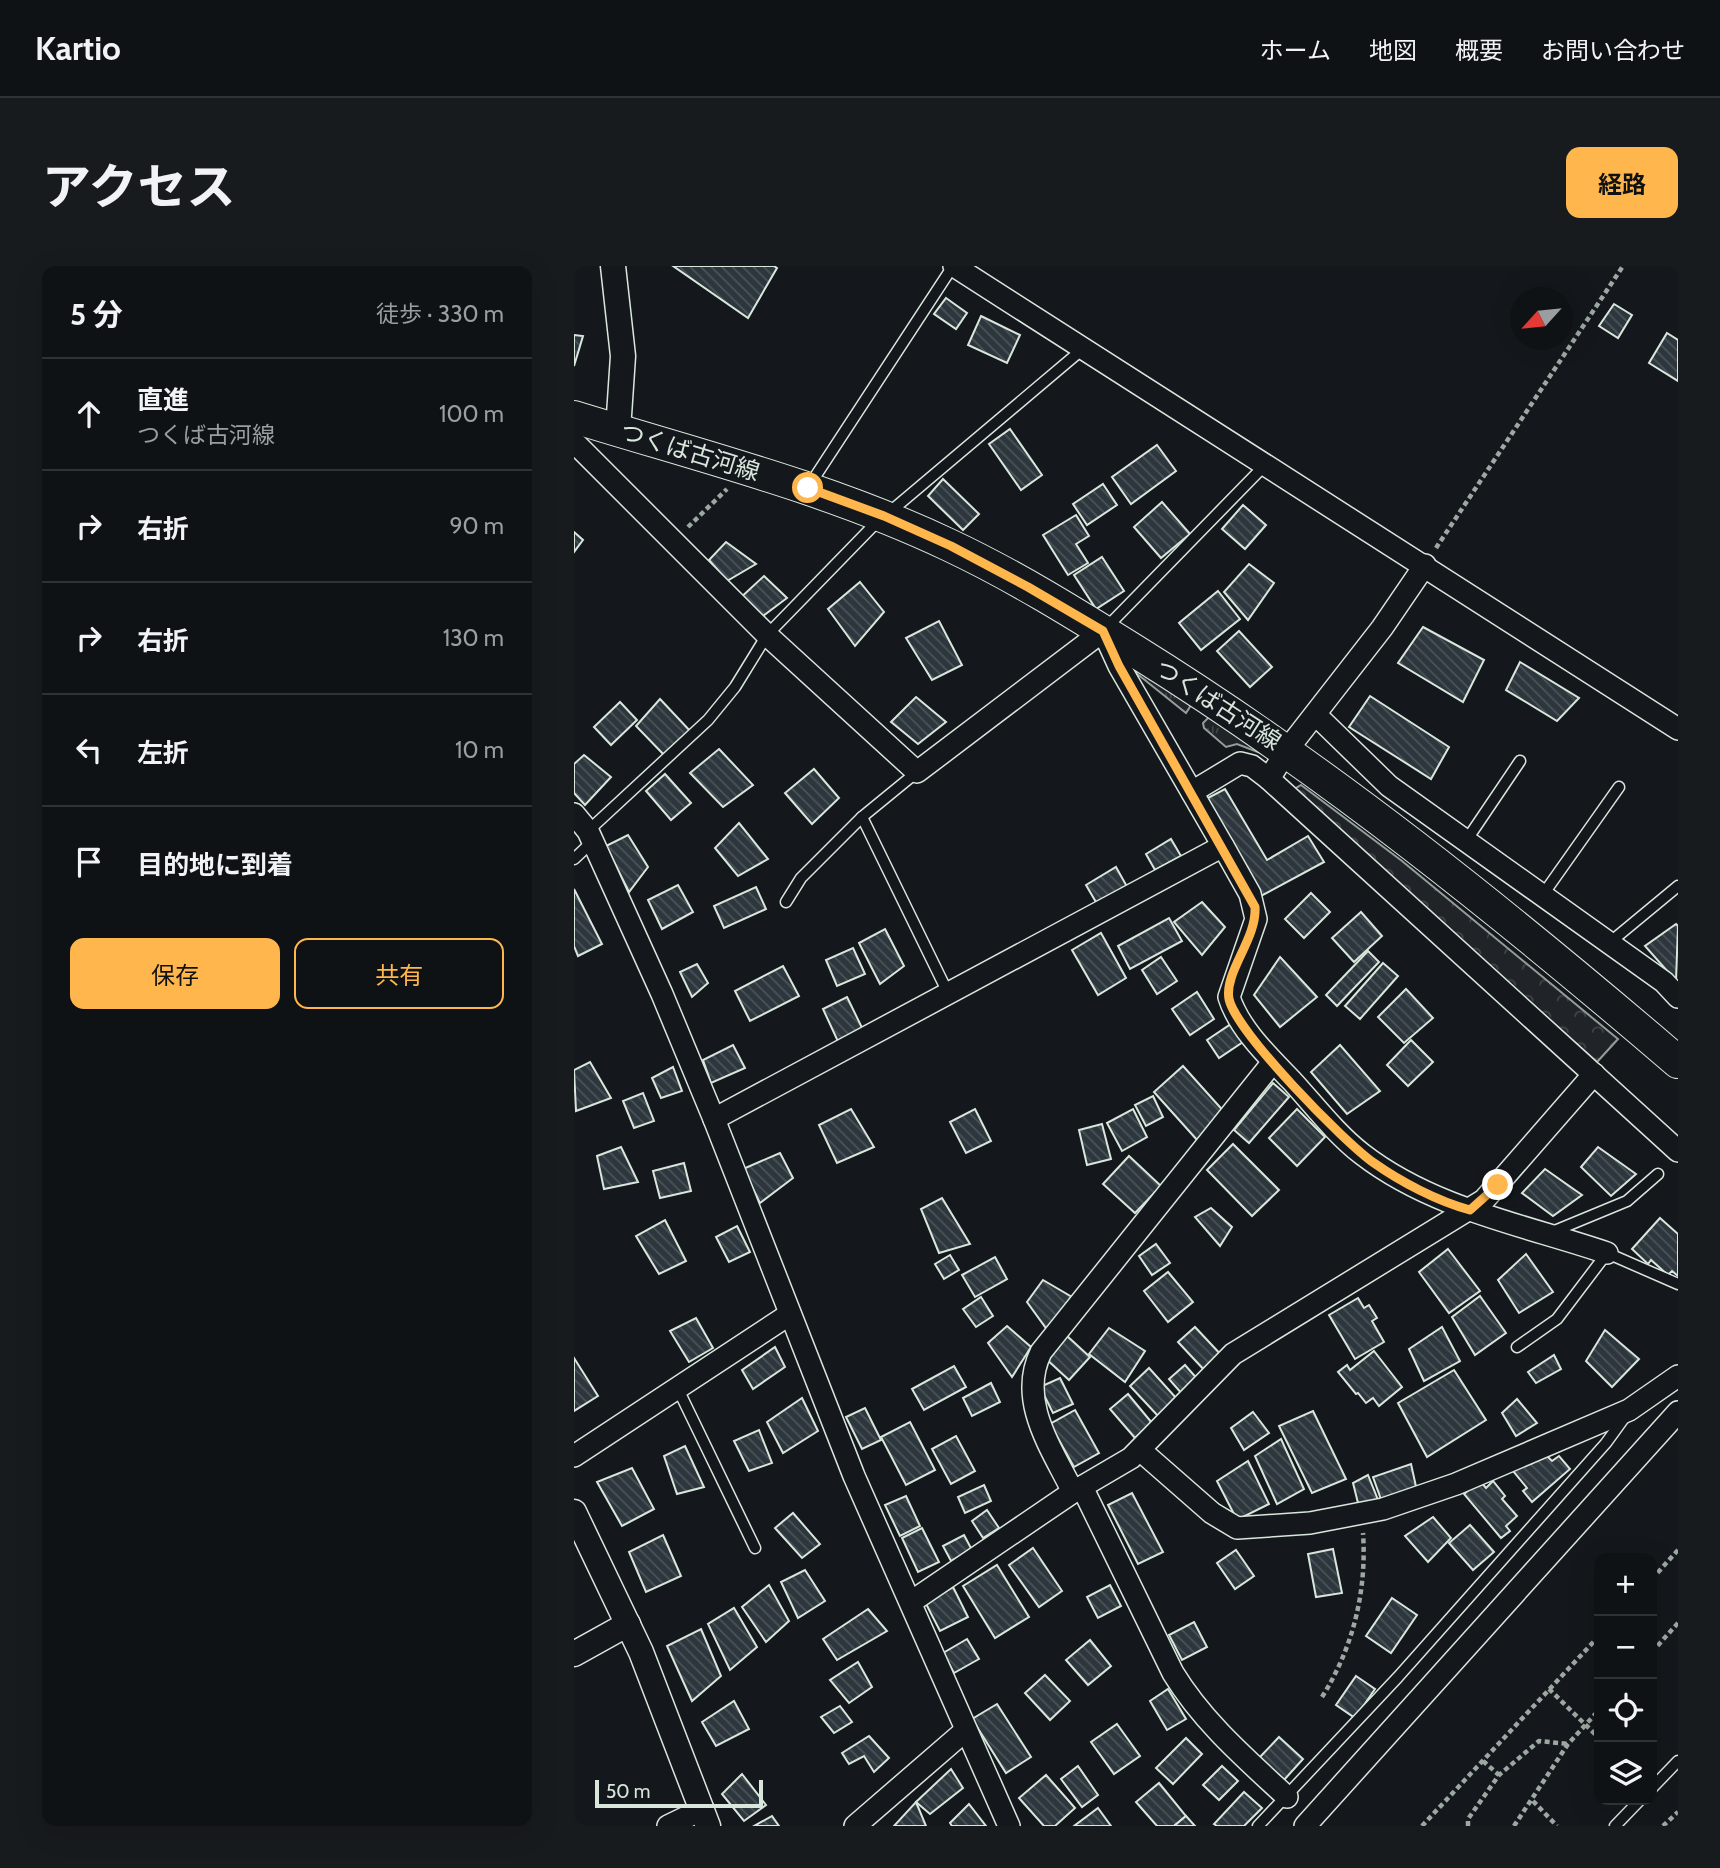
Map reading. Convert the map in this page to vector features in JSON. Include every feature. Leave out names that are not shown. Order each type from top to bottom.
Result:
[{"type":"main road","name":"つくば古河線","points":[[574,417],[740,466],[884,516],[1006,575],[1103,631],[1287,750],[1426,854],[1678,1062]]},
{"type":"street","points":[[613,266],[623,356],[618,430]]},
{"type":"street","points":[[953,266],[1678,729]]},
{"type":"street","points":[[574,442],[767,635],[917,772],[1103,631],[1119,666],[1250,894],[1256,919],[1228,997],[1240,1020],[1273,1062],[1358,1152],[1413,1185],[1470,1210],[1607,1253]]},
{"type":"street","points":[[1269,779],[1287,750],[1317,716],[1425,565]]},
{"type":"street","points":[[1317,716],[1389,786],[1664,982],[1678,997]]},
{"type":"street","points":[[1192,792],[1240,763],[1252,766],[1678,1151]]},
{"type":"street","points":[[574,814],[590,836],[662,994],[855,1476],[1009,1826]]},
{"type":"street","points":[[714,1119],[1223,846]]},
{"type":"street","points":[[1273,1062],[1041,1352],[1035,1363],[1032,1379],[1036,1418],[1078,1490],[1190,1701],[1231,1745],[1287,1797]]},
{"type":"street","points":[[911,1602],[1140,1450],[1233,1354],[1484,1200],[1594,1074]]},
{"type":"street","points":[[574,1456],[676,1386],[790,1314]]},
{"type":"street","points":[[1140,1450],[1212,1513],[1237,1528],[1271,1527],[1361,1515],[1456,1484],[1629,1410],[1678,1376]]},
{"type":"street","points":[[1305,1826],[1678,1412]]},
{"type":"street","points":[[574,1512],[628,1624],[705,1817],[668,1826]]},
{"type":"street","points":[[574,1654],[628,1624]]},
{"type":"street","points":[[855,1826],[966,1730]]},
{"type":"lane","points":[[808,488],[953,266]]},
{"type":"lane","points":[[574,859],[590,836],[708,720],[735,687],[767,635],[884,516],[1084,348]]},
{"type":"lane","points":[[1103,631],[1266,464]]},
{"type":"lane","points":[[1465,841],[1520,761]]},
{"type":"lane","points":[[786,902],[801,878],[862,817],[917,772]]},
{"type":"lane","points":[[1542,896],[1619,787]]},
{"type":"lane","points":[[862,817],[949,995]]},
{"type":"lane","points":[[1608,944],[1678,886]]},
{"type":"lane","points":[[1549,1233],[1627,1201],[1658,1174]]},
{"type":"lane","points":[[1517,1347],[1557,1319],[1607,1253],[1678,1284]]},
{"type":"lane","points":[[676,1386],[755,1548]]},
{"type":"lane","points":[[1258,1826],[1588,1464],[1629,1410]]},
{"type":"lane","points":[[1657,1782],[1678,1761]]},
{"type":"lane","points":[[1615,1826],[1635,1805]]},
{"type":"path","points":[[1425,565],[1623,266]]},
{"type":"path","points":[[671,541],[735,482],[740,466]]},
{"type":"path","points":[[1322,1697],[1357,1618],[1363,1586],[1361,1515]]},
{"type":"path","points":[[1657,1573],[1678,1550]]},
{"type":"path","points":[[1673,1555],[1678,1560]]},
{"type":"path","points":[[1657,1646],[1678,1623]]},
{"type":"path","points":[[1422,1826],[1594,1641]]},
{"type":"path","points":[[1549,1689],[1594,1733]]},
{"type":"path","points":[[1514,1826],[1533,1801],[1568,1744],[1594,1716]]},
{"type":"path","points":[[1468,1826],[1468,1819],[1499,1775],[1539,1741],[1568,1744]]},
{"type":"path","points":[[1483,1761],[1499,1775]]},
{"type":"path","points":[[1533,1801],[1557,1826]]},
{"type":"path","points":[[1663,1826],[1678,1812]]},
{"type":"green space","points":[[1140,669],[1193,702],[1186,713],[1136,673]]},
{"type":"green space","points":[[1212,714],[1263,754],[1237,744],[1226,747],[1204,728],[1203,723]]},
{"type":"green space","points":[[1301,785],[1402,861],[1618,1039],[1597,1062],[1293,790]]},
{"type":"building","points":[[673,266],[774,266],[777,268],[748,318]]},
{"type":"building","points":[[946,298],[967,313],[956,329],[934,314]]},
{"type":"building","points":[[1614,304],[1632,315],[1618,338],[1599,326]]},
{"type":"building","points":[[981,316],[1020,335],[1007,363],[968,345]]},
{"type":"building","points":[[1667,333],[1678,340],[1678,381],[1649,363]]},
{"type":"building","points":[[574,335],[583,336],[574,366]]},
{"type":"building","points":[[1010,429],[1042,475],[1021,490],[989,444]]},
{"type":"building","points":[[1157,445],[1176,471],[1131,504],[1112,477]]},
{"type":"building","points":[[943,479],[979,514],[963,530],[928,496]]},
{"type":"building","points":[[1103,484],[1117,505],[1087,525],[1073,504]]},
{"type":"building","points":[[1162,502],[1190,534],[1161,558],[1134,527]]},
{"type":"building","points":[[1243,505],[1266,525],[1245,549],[1222,529]]},
{"type":"building","points":[[1076,515],[1089,536],[1076,544],[1088,563],[1068,575],[1043,535]]},
{"type":"building","points":[[574,532],[583,540],[574,552]]},
{"type":"building","points":[[726,542],[756,564],[727,581],[709,560]]},
{"type":"building","points":[[1102,557],[1124,591],[1096,609],[1074,575]]},
{"type":"building","points":[[1249,564],[1274,583],[1248,620],[1224,592]]},
{"type":"building","points":[[764,576],[787,598],[759,619],[737,601]]},
{"type":"building","points":[[860,582],[884,612],[855,646],[828,609]]},
{"type":"building","points":[[1218,591],[1240,619],[1201,650],[1179,623]]},
{"type":"building","points":[[939,621],[962,665],[932,680],[906,638]]},
{"type":"building","points":[[1423,627],[1484,660],[1463,702],[1398,663]]},
{"type":"building","points":[[1239,631],[1272,667],[1250,687],[1217,651]]},
{"type":"building","points":[[1520,662],[1579,698],[1557,721],[1506,690]]},
{"type":"building","points":[[1370,696],[1449,747],[1431,779],[1349,727]]},
{"type":"building","points":[[916,697],[946,722],[918,744],[891,722]]},
{"type":"building","points":[[660,699],[692,733],[667,758],[636,726]]},
{"type":"building","points":[[620,702],[637,720],[611,745],[594,727]]},
{"type":"building","points":[[719,749],[753,785],[723,807],[690,773]]},
{"type":"building","points":[[584,755],[611,777],[585,805],[574,793],[574,764]]},
{"type":"building","points":[[814,769],[839,798],[812,824],[785,793]]},
{"type":"building","points":[[665,774],[691,803],[671,820],[646,791]]},
{"type":"building","points":[[1225,789],[1267,860],[1308,836],[1324,862],[1261,896],[1206,799]]},
{"type":"building","points":[[739,823],[768,859],[738,876],[715,848]]},
{"type":"building","points":[[628,835],[648,867],[629,892],[606,846]]},
{"type":"building","points":[[1171,839],[1181,856],[1155,870],[1146,854]]},
{"type":"building","points":[[1116,867],[1130,892],[1100,909],[1086,885]]},
{"type":"building","points":[[678,885],[693,912],[662,929],[648,900]]},
{"type":"building","points":[[756,887],[766,909],[724,928],[714,906]]},
{"type":"building","points":[[574,889],[602,944],[578,956],[574,946]]},
{"type":"building","points":[[1311,893],[1330,912],[1304,938],[1285,919]]},
{"type":"building","points":[[1202,902],[1225,927],[1202,955],[1174,922]]},
{"type":"building","points":[[1361,912],[1382,936],[1354,962],[1332,938]]},
{"type":"building","points":[[1169,918],[1182,941],[1130,969],[1118,946]]},
{"type":"building","points":[[1676,924],[1678,926],[1676,981],[1645,946]]},
{"type":"building","points":[[885,929],[904,966],[880,984],[859,943]]},
{"type":"building","points":[[1101,933],[1126,978],[1098,995],[1072,950]]},
{"type":"building","points":[[853,948],[865,974],[837,986],[826,960]]},
{"type":"building","points":[[1368,951],[1379,962],[1337,1006],[1326,995]]},
{"type":"building","points":[[1161,957],[1177,981],[1157,994],[1142,970]]},
{"type":"building","points":[[1280,957],[1317,997],[1280,1027],[1254,995]]},
{"type":"building","points":[[1383,963],[1398,976],[1360,1019],[1345,1006]]},
{"type":"building","points":[[697,964],[708,983],[692,997],[680,972]]},
{"type":"building","points":[[783,966],[799,996],[750,1021],[735,991]]},
{"type":"building","points":[[1406,989],[1433,1018],[1404,1043],[1378,1017]]},
{"type":"building","points":[[1197,992],[1214,1019],[1190,1035],[1172,1009]]},
{"type":"building","points":[[847,997],[866,1036],[841,1048],[823,1009]]},
{"type":"building","points":[[1231,1024],[1243,1042],[1219,1058],[1207,1040]]},
{"type":"building","points":[[1411,1040],[1433,1062],[1408,1086],[1387,1065]]},
{"type":"building","points":[[733,1045],[745,1068],[711,1083],[703,1060]]},
{"type":"building","points":[[1340,1045],[1380,1091],[1347,1114],[1311,1072]]},
{"type":"building","points":[[590,1062],[611,1098],[576,1111],[574,1070]]},
{"type":"building","points":[[1183,1066],[1227,1115],[1198,1141],[1154,1092]]},
{"type":"building","points":[[673,1067],[682,1091],[661,1098],[652,1078]]},
{"type":"building","points":[[1273,1083],[1289,1097],[1249,1143],[1234,1130]]},
{"type":"building","points":[[643,1093],[654,1121],[634,1128],[623,1101]]},
{"type":"building","points":[[1153,1096],[1163,1117],[1146,1126],[1135,1105]]},
{"type":"building","points":[[851,1109],[874,1147],[837,1163],[819,1125]]},
{"type":"building","points":[[975,1109],[991,1141],[966,1153],[950,1122]]},
{"type":"building","points":[[1133,1109],[1147,1137],[1122,1151],[1107,1123]]},
{"type":"building","points":[[1297,1109],[1325,1137],[1297,1166],[1269,1138]]},
{"type":"building","points":[[1102,1124],[1111,1159],[1087,1165],[1079,1130]]},
{"type":"building","points":[[1233,1144],[1279,1190],[1252,1216],[1207,1170]]},
{"type":"building","points":[[621,1147],[638,1182],[604,1189],[597,1156]]},
{"type":"building","points":[[1598,1147],[1636,1174],[1611,1196],[1581,1167]]},
{"type":"building","points":[[780,1153],[793,1178],[760,1203],[743,1169]]},
{"type":"building","points":[[1129,1156],[1161,1186],[1135,1213],[1103,1184]]},
{"type":"building","points":[[684,1163],[691,1191],[660,1198],[653,1171]]},
{"type":"building","points":[[1545,1169],[1582,1195],[1553,1216],[1522,1193]]},
{"type":"building","points":[[942,1198],[970,1244],[939,1253],[921,1209]]},
{"type":"building","points":[[1211,1208],[1232,1227],[1220,1246],[1195,1217]]},
{"type":"building","points":[[1660,1218],[1678,1234],[1678,1276],[1672,1271],[1668,1275],[1651,1260],[1648,1264],[1632,1249]]},
{"type":"building","points":[[665,1220],[686,1261],[659,1274],[636,1236]]},
{"type":"building","points":[[737,1226],[750,1252],[729,1262],[716,1237]]},
{"type":"building","points":[[1156,1244],[1170,1263],[1152,1275],[1139,1256]]},
{"type":"building","points":[[1448,1249],[1480,1291],[1449,1313],[1419,1272]]},
{"type":"building","points":[[1526,1254],[1553,1292],[1519,1313],[1498,1280]]},
{"type":"building","points":[[950,1255],[959,1270],[944,1279],[935,1264]]},
{"type":"building","points":[[995,1257],[1007,1279],[975,1297],[962,1275]]},
{"type":"building","points":[[1168,1272],[1193,1302],[1168,1322],[1144,1291]]},
{"type":"building","points":[[1043,1280],[1072,1297],[1048,1331],[1027,1302]]},
{"type":"building","points":[[1480,1296],[1506,1333],[1475,1355],[1452,1317]]},
{"type":"building","points":[[981,1297],[993,1316],[976,1327],[963,1309]]},
{"type":"building","points":[[1358,1298],[1364,1308],[1369,1305],[1377,1318],[1372,1321],[1384,1342],[1355,1359],[1329,1315]]},
{"type":"building","points":[[696,1318],[713,1348],[689,1362],[670,1331]]},
{"type":"building","points":[[1007,1326],[1031,1347],[1012,1377],[988,1343]]},
{"type":"building","points":[[1195,1327],[1224,1358],[1207,1373],[1178,1342]]},
{"type":"building","points":[[1442,1327],[1460,1361],[1424,1381],[1409,1349]]},
{"type":"building","points":[[1109,1328],[1145,1351],[1125,1382],[1089,1354]]},
{"type":"building","points":[[1605,1330],[1639,1359],[1612,1387],[1586,1361]]},
{"type":"building","points":[[1066,1335],[1090,1357],[1069,1380],[1045,1358]]},
{"type":"building","points":[[775,1347],[785,1367],[753,1389],[742,1370]]},
{"type":"building","points":[[1374,1351],[1402,1387],[1379,1406],[1373,1398],[1366,1403],[1338,1372],[1347,1365],[1350,1370]]},
{"type":"building","points":[[1554,1355],[1561,1369],[1536,1383],[1528,1372]]},
{"type":"building","points":[[574,1358],[598,1396],[574,1411]]},
{"type":"building","points":[[1185,1365],[1199,1381],[1183,1395],[1169,1379]]},
{"type":"building","points":[[954,1366],[966,1387],[924,1410],[912,1389]]},
{"type":"building","points":[[1149,1368],[1177,1399],[1159,1417],[1130,1386]]},
{"type":"building","points":[[1454,1370],[1486,1420],[1427,1457],[1398,1403]]},
{"type":"building","points":[[1060,1378],[1073,1404],[1053,1413],[1040,1387]]},
{"type":"building","points":[[991,1383],[1000,1402],[972,1416],[963,1398]]},
{"type":"building","points":[[1128,1394],[1152,1423],[1135,1438],[1110,1409]]},
{"type":"building","points":[[802,1398],[818,1431],[783,1453],[767,1422]]},
{"type":"building","points":[[1517,1399],[1537,1423],[1516,1436],[1502,1413]]},
{"type":"building","points":[[865,1408],[881,1440],[862,1449],[846,1417]]},
{"type":"building","points":[[1075,1410],[1099,1453],[1074,1467],[1050,1424]]},
{"type":"building","points":[[1313,1411],[1346,1479],[1312,1493],[1279,1426]]},
{"type":"building","points":[[1253,1412],[1269,1433],[1244,1450],[1231,1428]]},
{"type":"building","points":[[910,1422],[935,1470],[906,1485],[881,1437]]},
{"type":"building","points":[[759,1430],[772,1463],[749,1471],[734,1441]]},
{"type":"building","points":[[956,1436],[975,1471],[951,1484],[932,1449]]},
{"type":"building","points":[[1281,1439],[1304,1489],[1277,1504],[1255,1456]]},
{"type":"building","points":[[685,1446],[704,1487],[677,1494],[664,1456]]},
{"type":"building","points":[[1544,1453],[1552,1461],[1559,1456],[1570,1469],[1532,1502],[1523,1491],[1527,1488],[1513,1471],[1527,1460],[1531,1464]]},
{"type":"building","points":[[1248,1461],[1269,1504],[1237,1520],[1217,1481]]},
{"type":"building","points":[[1411,1464],[1417,1491],[1382,1502],[1373,1477]]},
{"type":"building","points":[[632,1468],[654,1509],[622,1526],[597,1482]]},
{"type":"building","points":[[1368,1475],[1378,1500],[1359,1507],[1353,1483]]},
{"type":"building","points":[[1480,1481],[1486,1488],[1493,1481],[1505,1496],[1502,1499],[1517,1516],[1506,1526],[1510,1531],[1501,1538],[1464,1494]]},
{"type":"building","points":[[984,1485],[991,1501],[965,1513],[958,1497]]},
{"type":"building","points":[[1132,1493],[1163,1552],[1138,1564],[1108,1505]]},
{"type":"building","points":[[906,1496],[920,1526],[900,1536],[885,1505]]},
{"type":"building","points":[[987,1510],[999,1528],[983,1538],[972,1521]]},
{"type":"building","points":[[793,1513],[820,1544],[802,1558],[775,1528]]},
{"type":"building","points":[[1433,1517],[1451,1538],[1428,1562],[1405,1536]]},
{"type":"building","points":[[1470,1525],[1494,1552],[1473,1570],[1449,1543]]},
{"type":"building","points":[[922,1528],[939,1562],[918,1572],[902,1538]]},
{"type":"building","points":[[663,1535],[681,1576],[646,1592],[629,1552]]},
{"type":"building","points":[[964,1535],[972,1550],[951,1561],[943,1546]]},
{"type":"building","points":[[1033,1548],[1062,1591],[1039,1607],[1009,1565]]},
{"type":"building","points":[[1333,1549],[1342,1593],[1316,1597],[1308,1554]]},
{"type":"building","points":[[1236,1550],[1254,1576],[1235,1589],[1217,1563]]},
{"type":"building","points":[[997,1565],[1029,1617],[995,1638],[963,1586]]},
{"type":"building","points":[[805,1570],[825,1601],[798,1618],[781,1582]]},
{"type":"building","points":[[769,1585],[789,1621],[766,1642],[742,1607]]},
{"type":"building","points":[[1110,1585],[1121,1606],[1098,1618],[1087,1597]]},
{"type":"building","points":[[953,1587],[968,1617],[940,1631],[925,1602]]},
{"type":"building","points":[[1392,1598],[1417,1615],[1391,1653],[1366,1636]]},
{"type":"building","points":[[734,1608],[757,1647],[730,1670],[708,1624]]},
{"type":"building","points":[[868,1609],[887,1631],[837,1660],[823,1639]]},
{"type":"building","points":[[1194,1622],[1207,1647],[1182,1660],[1169,1635]]},
{"type":"building","points":[[701,1629],[721,1676],[692,1701],[667,1646]]},
{"type":"building","points":[[967,1639],[979,1659],[954,1673],[943,1653]]},
{"type":"building","points":[[1090,1640],[1111,1666],[1088,1685],[1066,1660]]},
{"type":"building","points":[[858,1662],[872,1687],[849,1703],[830,1680]]},
{"type":"building","points":[[1045,1675],[1070,1701],[1050,1720],[1025,1693]]},
{"type":"building","points":[[1356,1676],[1375,1689],[1355,1718],[1336,1705]]},
{"type":"building","points":[[1168,1689],[1186,1719],[1167,1730],[1150,1701]]},
{"type":"building","points":[[734,1701],[749,1729],[716,1746],[702,1722]]},
{"type":"building","points":[[997,1704],[1031,1757],[1006,1773],[972,1719]]},
{"type":"building","points":[[840,1706],[852,1722],[834,1733],[821,1717]]},
{"type":"building","points":[[1117,1724],[1140,1756],[1114,1774],[1091,1742]]},
{"type":"building","points":[[869,1736],[889,1758],[874,1772],[864,1756],[849,1764],[842,1753]]},
{"type":"building","points":[[1279,1737],[1303,1759],[1284,1780],[1259,1758]]},
{"type":"building","points":[[1186,1738],[1202,1754],[1173,1784],[1156,1768]]},
{"type":"building","points":[[1078,1766],[1098,1795],[1082,1807],[1061,1779]]},
{"type":"building","points":[[1222,1766],[1238,1781],[1219,1800],[1203,1785]]},
{"type":"building","points":[[951,1769],[963,1788],[930,1814],[916,1802]]},
{"type":"building","points":[[742,1774],[766,1805],[744,1821],[722,1794]]},
{"type":"building","points":[[1046,1775],[1075,1808],[1055,1826],[1044,1826],[1019,1798]]},
{"type":"building","points":[[1159,1783],[1186,1816],[1174,1826],[1157,1826],[1136,1802]]},
{"type":"building","points":[[1244,1792],[1262,1808],[1244,1826],[1214,1824]]},
{"type":"building","points":[[916,1802],[926,1826],[894,1826]]},
{"type":"building","points":[[969,1804],[986,1826],[952,1826],[950,1823]]},
{"type":"building","points":[[1098,1808],[1111,1826],[1074,1826]]},
{"type":"building","points":[[772,1816],[779,1826],[754,1826]]},
{"type":"building","points":[[1186,1816],[1195,1826],[1174,1826]]},
{"type":"route","points":[[808,488],[884,516],[951,546],[1103,631],[1119,666],[1223,846],[1255,907],[1253,931],[1229,989],[1228,997],[1240,1020],[1273,1062],[1358,1152],[1377,1165],[1451,1204],[1470,1210],[1498,1185]]}]
